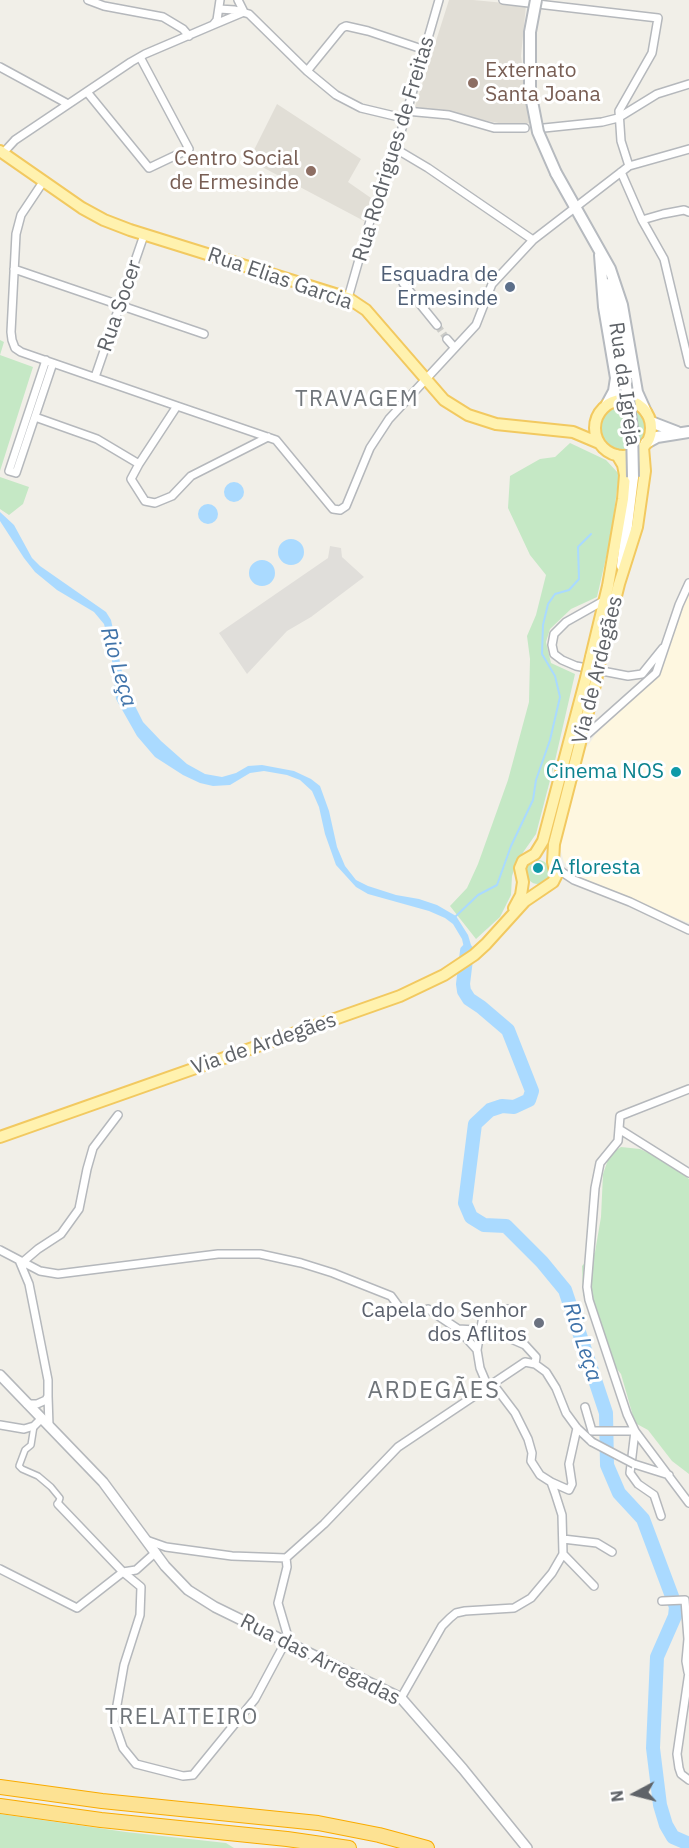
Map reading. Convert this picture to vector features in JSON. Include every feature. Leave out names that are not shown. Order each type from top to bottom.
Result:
[{"type":"highway","points":[[0,1787],[102,1801],[318,1823],[379,1835],[427,1848]]},
{"type":"highway","points":[[0,1806],[101,1820],[286,1839],[349,1848]]},
{"type":"main road","name":"Rua da Igreja","points":[[536,0],[530,32],[530,91],[538,132],[556,173],[610,269],[622,305],[637,392],[648,417]]},
{"type":"main road","name":"Rua Elias Garcia","points":[[1,152],[89,212],[144,235],[348,298],[366,310],[444,400],[468,415],[496,424],[573,432],[599,443]]},
{"type":"main road","name":"Rua da Igreja","points":[[600,252],[614,307],[632,428],[633,477],[629,518]]},
{"type":"main road","name":"Rua da Igreja","points":[[600,252],[604,307],[615,378],[614,391],[607,404]]},
{"type":"main road","points":[[677,433],[648,417],[633,401],[624,399],[607,404],[599,412],[595,422],[596,437],[599,443],[610,453],[617,455],[634,454],[657,437],[689,432]]},
{"type":"main road","points":[[645,445],[650,437],[648,417]]},
{"type":"main road","points":[[573,432],[595,422]]},
{"type":"main road","name":"Via de Ardegães","points":[[596,659],[605,600],[637,527],[645,471],[645,445]]},
{"type":"main road","name":"Via de Ardegães","points":[[613,585],[625,475],[623,465],[617,455]]},
{"type":"main road","name":"Via de Ardegães","points":[[509,919],[521,895],[523,882],[520,868],[528,856],[535,854],[543,842],[591,679],[629,518]]},
{"type":"main road","name":"Via de Ardegães","points":[[0,1137],[400,996],[444,975],[486,944],[525,901],[553,882],[554,844],[580,742],[591,679]]},
{"type":"main road","points":[[535,854],[542,854],[555,865]]},
{"type":"main road","points":[[523,882],[534,890],[542,890]]},
{"type":"street","points":[[88,0],[104,6],[163,17],[183,28],[189,36]]},
{"type":"street","points":[[213,25],[219,11],[220,0]]},
{"type":"street","points":[[238,0],[244,12]]},
{"type":"street","name":"Rua Rodrigues de Freitas","points":[[348,298],[370,221],[396,149],[404,114],[439,0]]},
{"type":"street","points":[[503,0],[658,18],[652,53],[619,111],[621,141],[629,166]]},
{"type":"street","points":[[219,11],[244,12],[252,17],[307,71],[336,95],[361,108],[404,114],[449,116],[494,128],[525,128]]},
{"type":"street","points":[[219,11],[221,16],[231,17]]},
{"type":"street","points":[[1,152],[15,140],[140,57],[244,12]]},
{"type":"street","points":[[307,71],[346,26],[425,50]]},
{"type":"street","points":[[87,92],[149,168],[189,149],[140,57]]},
{"type":"street","points":[[0,67],[68,104]]},
{"type":"street","points":[[544,128],[593,125],[618,118],[657,94],[689,84]]},
{"type":"street","points":[[629,92],[638,105]]},
{"type":"street","points":[[396,149],[428,168],[533,240]]},
{"type":"street","points":[[43,182],[21,215],[16,234],[12,340],[15,348],[276,440],[333,509],[340,510],[346,506],[370,448],[389,419],[478,321],[492,284],[533,240],[629,166],[689,149]]},
{"type":"street","points":[[621,172],[642,220],[664,260],[689,364]]},
{"type":"street","points":[[642,220],[684,210],[689,212]]},
{"type":"street","name":"Rua Socer","points":[[95,377],[144,235]]},
{"type":"street","points":[[14,269],[204,334]]},
{"type":"street","points":[[403,283],[436,325]]},
{"type":"street","points":[[447,339],[454,347]]},
{"type":"street","points":[[50,362],[16,473],[9,471],[50,362]]},
{"type":"street","points":[[177,406],[131,479],[145,501],[155,503],[172,496],[191,476],[268,437]]},
{"type":"street","points":[[35,417],[97,439],[139,464]]},
{"type":"street","points":[[580,742],[656,673],[663,648],[689,583]]},
{"type":"street","points":[[605,600],[566,622],[554,634],[552,645],[554,654],[576,666],[628,676],[642,674],[663,648]]},
{"type":"street","points":[[555,865],[574,880],[630,902],[689,930]]},
{"type":"street","points":[[689,1089],[620,1116],[618,1141],[600,1163],[595,1188],[587,1287],[593,1312],[627,1414],[635,1431],[686,1495],[689,1503]]},
{"type":"street","points":[[22,1260],[61,1234],[79,1209],[93,1148],[118,1115]]},
{"type":"street","points":[[619,1130],[689,1173]]},
{"type":"street","points":[[0,1250],[40,1271],[58,1274],[218,1254],[260,1254],[333,1273],[391,1296],[402,1311],[428,1309],[458,1329],[477,1350]]},
{"type":"street","points":[[22,1260],[48,1380],[49,1427]]},
{"type":"street","points":[[508,1309],[491,1310],[483,1316],[477,1350],[480,1368],[490,1386],[515,1413],[528,1439],[532,1453],[531,1461],[540,1475],[569,1490],[572,1484],[569,1464],[577,1428]]},
{"type":"street","points":[[458,1329],[509,1338],[525,1345],[536,1357],[535,1364]]},
{"type":"street","points":[[149,1541],[166,1547],[232,1556],[286,1558],[324,1524],[398,1447],[525,1362],[535,1364],[546,1372],[556,1388],[566,1413],[577,1428],[592,1442],[634,1464],[669,1475]]},
{"type":"street","name":"Rua das Arregadas","points":[[0,1374],[27,1404],[38,1422],[49,1427],[103,1482],[149,1541],[165,1566],[188,1590],[215,1607],[401,1698],[463,1769],[527,1848]]},
{"type":"street","points":[[27,1404],[37,1404],[47,1398]]},
{"type":"street","points":[[585,1407],[592,1431],[635,1431]]},
{"type":"street","points":[[38,1422],[31,1445],[25,1450],[19,1466],[38,1476],[51,1487],[60,1498],[58,1503],[123,1572],[141,1587],[140,1616],[124,1665],[114,1722],[123,1748],[136,1764],[183,1776],[193,1775],[255,1699],[288,1637],[278,1603],[286,1558]]},
{"type":"street","points":[[0,1425],[24,1429],[38,1422]]},
{"type":"street","points":[[635,1431],[630,1473],[638,1484],[654,1495],[661,1516]]},
{"type":"street","points":[[401,1698],[442,1626],[456,1613],[513,1608],[531,1598],[552,1573],[563,1554],[563,1539],[562,1515],[551,1482]]},
{"type":"street","points":[[563,1539],[597,1543],[612,1552]]},
{"type":"street","points":[[0,1569],[77,1608],[123,1572],[136,1570],[156,1552]]},
{"type":"street","points":[[563,1554],[594,1586]]},
{"type":"street","points":[[662,1600],[685,1600],[688,1639],[686,1661],[689,1672],[677,1754],[681,1774],[689,1780]]},
{"type":"shaded area","name":"Externato Santa Joana","points":[[449,0],[526,5],[521,56],[530,123],[509,125],[414,110]]},
{"type":"shaded area","name":"Centro Social de Ermesinde","points":[[277,104],[361,159],[348,182],[371,198],[364,221],[249,160]]},
{"type":"shaded area","points":[[330,546],[341,548],[342,557],[364,577],[311,617],[287,631],[247,674],[219,633],[328,558]]},
{"type":"shaded area","points":[[689,592],[689,923],[576,874],[564,862],[559,845],[585,750],[595,735],[658,676]]},
{"type":"green space","points":[[0,340],[4,342],[0,355]]},
{"type":"green space","points":[[0,355],[33,367],[0,471]]},
{"type":"green space","points":[[623,405],[639,412],[646,428],[639,444],[623,451],[607,444],[600,428],[607,412]]},
{"type":"green space","points":[[570,443],[606,460],[619,474],[611,536],[597,597],[571,609],[550,629],[546,642],[551,663],[575,674],[554,765],[536,834],[517,861],[512,876],[511,895],[500,917],[476,939],[450,906],[467,888],[508,780],[529,702],[530,659],[527,636],[536,615],[546,575],[530,555],[508,508],[510,476],[540,459],[555,457]]},
{"type":"green space","points":[[0,477],[29,487],[23,504],[9,515],[0,509]]},
{"type":"green space","points":[[538,860],[546,864],[550,872],[546,880],[538,884],[530,880],[526,872],[530,864]]},
{"type":"green space","points":[[621,1147],[640,1149],[668,1162],[689,1179],[689,1474],[672,1461],[648,1430],[635,1423],[621,1374],[612,1363],[599,1316],[583,1295],[582,1266],[595,1252],[601,1217],[603,1174],[610,1154]]},
{"type":"green space","points":[[0,1814],[126,1832],[226,1843],[234,1848],[0,1848]]},
{"type":"water","points":[[234,482],[241,485],[244,492],[241,499],[234,502],[227,499],[224,492],[227,485]]},
{"type":"water","points":[[208,504],[215,507],[218,514],[215,521],[208,524],[201,521],[198,514],[201,507]]},
{"type":"water","points":[[0,512],[14,525],[32,558],[40,566],[106,612],[111,620],[129,694],[143,722],[161,741],[187,764],[205,774],[222,777],[248,766],[262,765],[294,771],[311,779],[320,786],[329,811],[337,847],[345,866],[356,880],[396,895],[437,905],[456,916],[468,935],[474,955],[463,962],[462,939],[453,924],[445,918],[429,911],[368,894],[356,887],[336,865],[325,834],[319,807],[312,791],[300,780],[264,771],[250,773],[230,785],[213,786],[183,775],[155,757],[137,736],[116,699],[111,651],[104,624],[94,612],[57,590],[35,572],[0,521]]},
{"type":"water","points":[[291,539],[300,543],[304,552],[300,561],[291,565],[282,561],[278,552],[282,543]]},
{"type":"water","points":[[262,560],[271,564],[275,573],[271,582],[262,586],[253,582],[249,573],[253,564]]},
{"type":"waterway","points":[[455,917],[478,895],[497,885],[511,846],[533,800],[536,780],[550,740],[560,697],[555,676],[542,654],[543,625],[548,604],[555,594],[569,590],[579,579],[578,547],[591,534]]},
{"type":"waterway","name":"Rio Leça","points":[[467,951],[464,991],[469,999],[508,1030],[532,1091],[529,1100],[514,1107],[502,1106],[490,1110],[475,1124],[465,1203],[471,1217],[484,1225],[506,1226],[542,1262],[565,1290],[606,1413],[607,1465],[619,1493],[643,1519],[676,1607],[675,1616],[657,1657],[653,1748],[660,1805],[666,1825],[673,1837],[689,1844]]},
{"type":"tunnel","points":[[437,325],[447,339]]},
{"type":"place","name":"Externato Santa Joana","points":[[473,83]]},
{"type":"place","name":"Centro Social de Ermesinde","points":[[311,171]]},
{"type":"place","name":"Esquadra de Ermesinde","points":[[510,287]]},
{"type":"place","name":"Cinema NOS","points":[[676,772]]},
{"type":"place","name":"A floresta","points":[[538,868]]},
{"type":"place","name":"Capela do Senhor dos Aflitos","points":[[539,1323]]},
{"type":"district","name":"TRAVAGEM","points":[[357,400]]},
{"type":"district","name":"ARDEGÃES","points":[[434,1391]]},
{"type":"district","name":"TRELAITEIRO","points":[[182,1718]]}]
